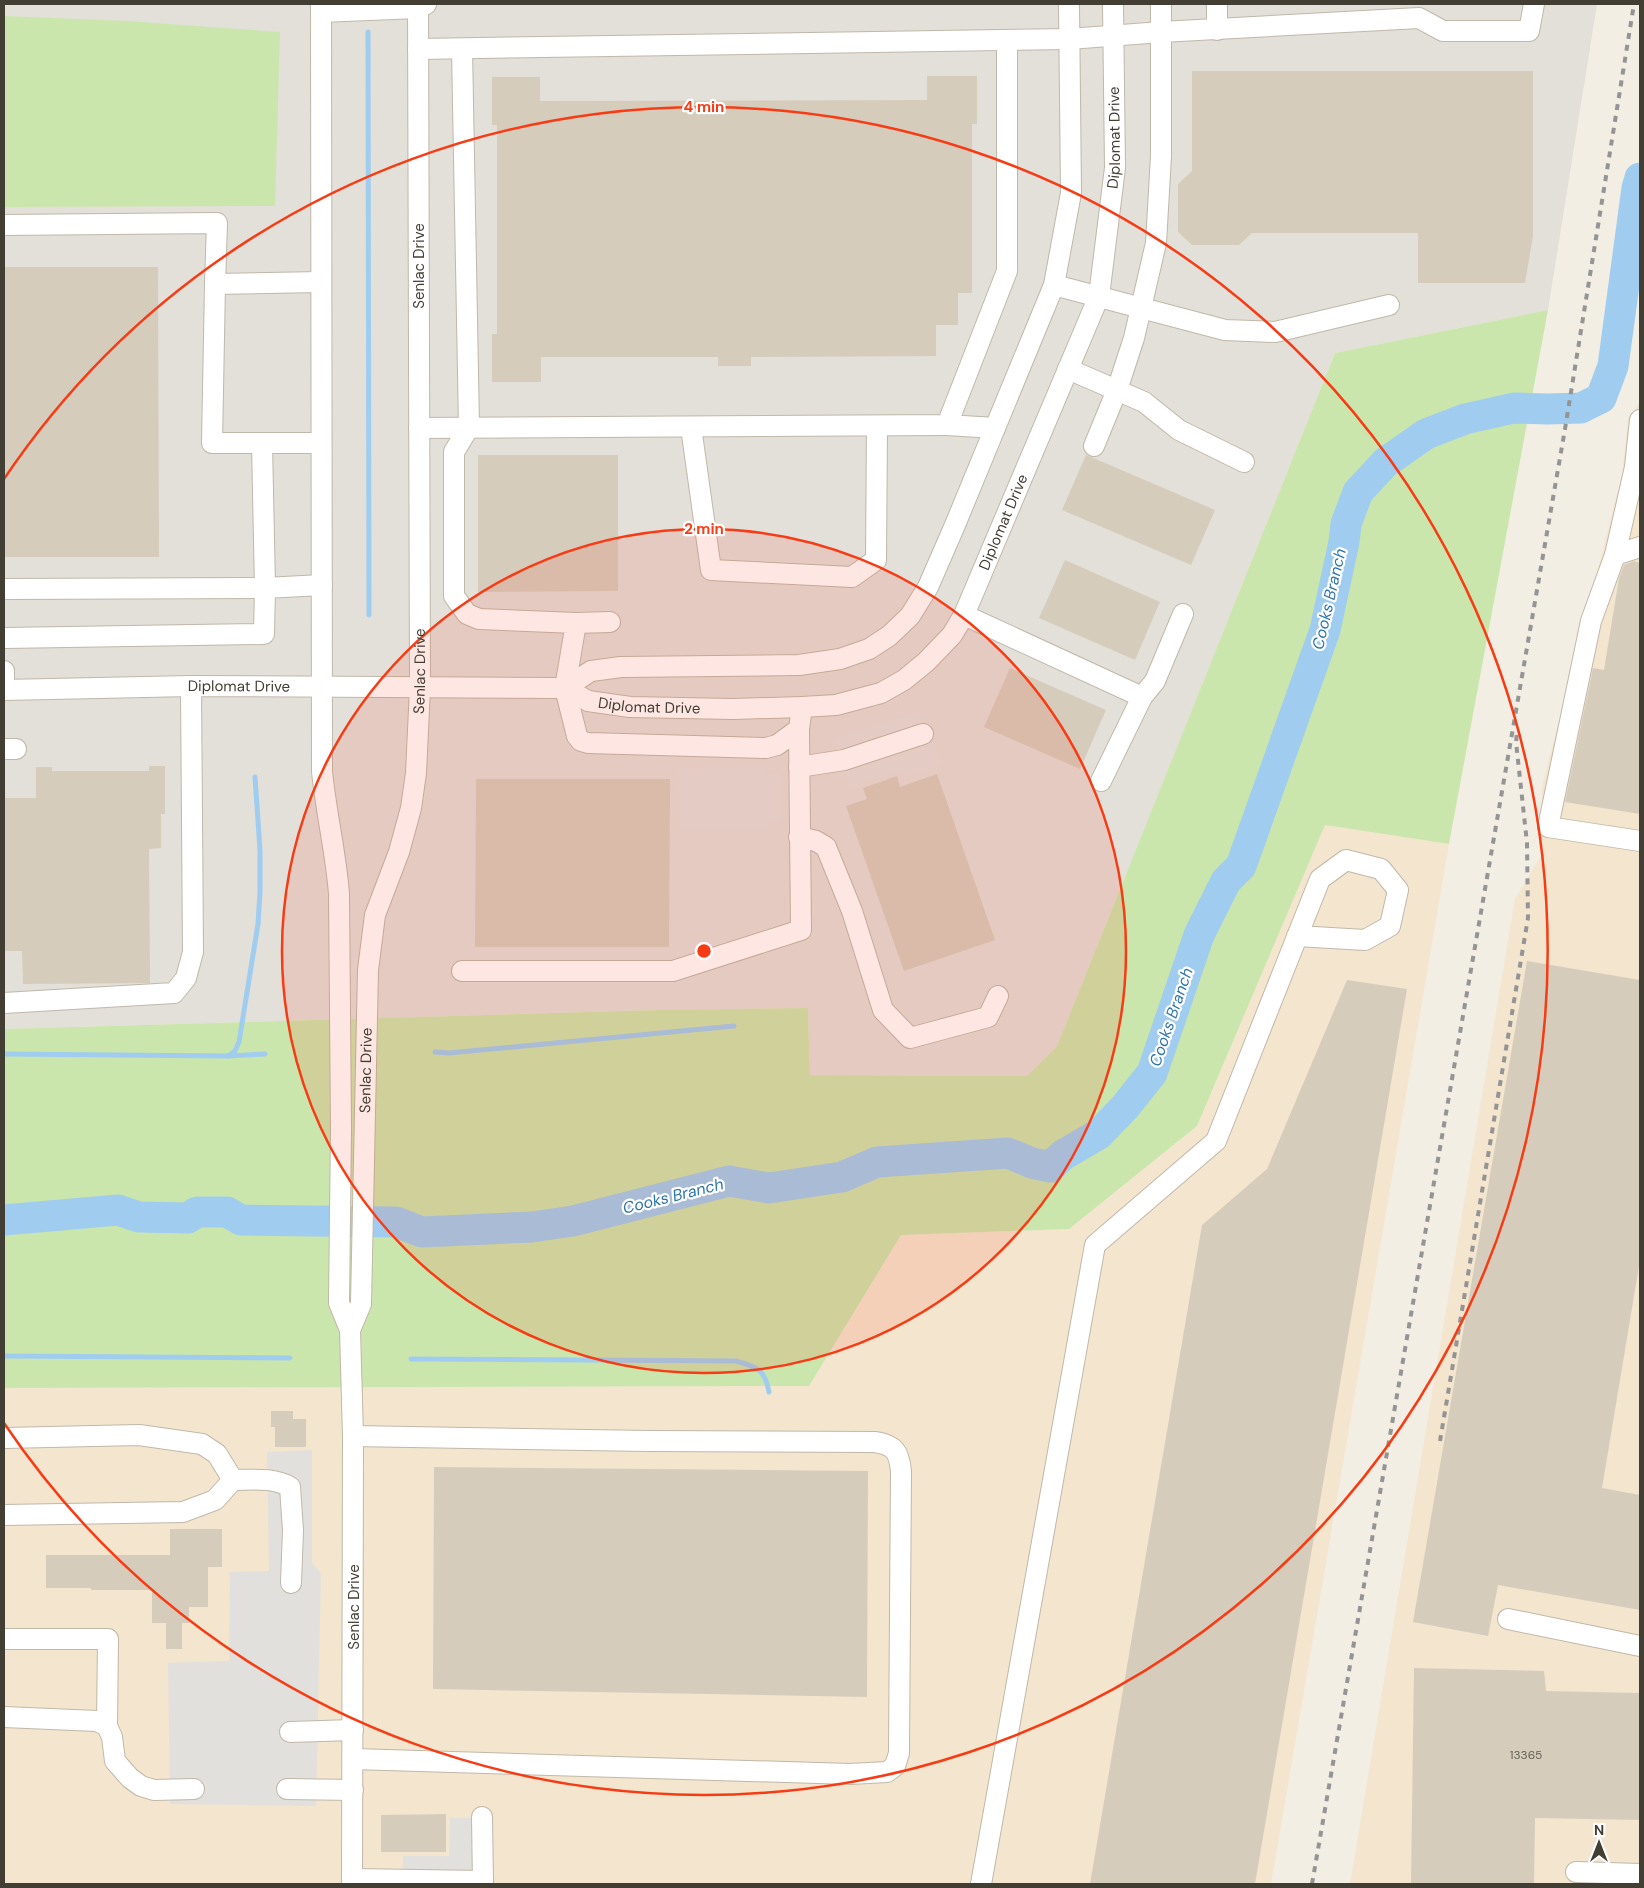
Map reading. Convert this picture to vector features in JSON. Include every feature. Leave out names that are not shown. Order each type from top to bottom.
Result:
[{"type":"street","points":[[564,688],[591,671],[622,667],[800,665],[840,659],[869,649],[889,636],[910,616],[928,587],[1054,285],[1072,193],[1069,4]]},
{"type":"street","name":"Diplomat Drive","points":[[4,690],[191,686],[564,688],[588,701],[630,708],[802,708],[836,705],[881,693],[904,680],[926,662],[952,635],[964,615],[1098,296],[1115,168],[1113,4]]},
{"type":"street","points":[[1094,446],[1134,338],[1156,243],[1161,156],[1161,4]]},
{"type":"street","points":[[1217,4],[1217,30]]},
{"type":"street","points":[[418,49],[1069,40],[1161,32],[1419,18],[1443,31],[1529,31],[1534,4]]},
{"type":"street","points":[[321,8],[420,5]]},
{"type":"street","name":"Senlac Drive","points":[[350,1330],[361,1304],[368,970],[375,915],[399,852],[411,808],[416,773],[420,688],[418,49],[420,5]]},
{"type":"street","name":"Senlac Drive","points":[[321,8],[322,771],[325,805],[338,875],[339,894],[341,1129],[339,1303],[350,1330],[353,1436],[352,1882]]},
{"type":"street","points":[[947,425],[1007,271],[1007,40]]},
{"type":"street","points":[[462,49],[469,427],[454,452],[454,596],[467,614],[480,619],[576,623],[610,622]]},
{"type":"street","points":[[4,225],[217,223],[212,443],[321,443]]},
{"type":"street","points":[[215,284],[320,282]]},
{"type":"street","points":[[1054,285],[1225,330],[1257,332],[1275,332],[1389,305]]},
{"type":"street","points":[[1068,369],[1144,402],[1179,430],[1244,462]]},
{"type":"street","points":[[1640,420],[1635,467],[1615,555],[1591,621],[1548,827],[1640,841]]},
{"type":"street","points":[[419,428],[947,425],[995,428]]},
{"type":"street","points":[[691,426],[711,570],[852,577],[876,560],[877,426]]},
{"type":"street","points":[[4,638],[264,634],[262,443]]},
{"type":"street","points":[[1615,555],[1640,547]]},
{"type":"street","points":[[4,589],[265,588],[322,585]]},
{"type":"street","points":[[1101,781],[1142,697],[1154,681],[1183,614]]},
{"type":"street","points":[[964,615],[1142,697]]},
{"type":"street","points":[[576,623],[564,688],[577,736],[588,744],[766,748],[777,745],[799,729]]},
{"type":"street","points":[[4,671],[4,690]]},
{"type":"street","points":[[4,1003],[174,993],[186,978],[193,952],[191,686]]},
{"type":"street","points":[[462,971],[673,972],[801,930],[799,729],[802,708]]},
{"type":"street","points":[[799,767],[844,760],[922,734]]},
{"type":"street","points":[[800,837],[816,841],[826,847],[852,911],[883,1010],[910,1038],[988,1017],[998,996]]},
{"type":"street","points":[[981,1884],[1095,1245],[1216,1141],[1297,936],[1320,878],[1346,860],[1381,869],[1398,890],[1390,926],[1365,940],[1297,936]]},
{"type":"street","points":[[4,1438],[139,1436],[202,1444],[217,1454],[233,1480]]},
{"type":"street","points":[[353,1436],[648,1441],[875,1442],[886,1444],[895,1450],[899,1458],[901,1471],[899,1753],[895,1766],[887,1772],[850,1774],[353,1759]]},
{"type":"street","points":[[4,1515],[183,1512],[215,1500],[233,1480],[275,1480],[283,1482],[290,1487],[292,1530],[291,1583]]},
{"type":"street","points":[[1508,1619],[1640,1646]]},
{"type":"street","points":[[4,1638],[108,1639],[107,1726],[112,1737],[114,1761],[130,1778],[141,1786],[154,1790],[194,1789]]},
{"type":"street","points":[[4,1717],[97,1721],[107,1726]]},
{"type":"street","points":[[290,1732],[353,1730]]},
{"type":"street","points":[[287,1789],[353,1790]]},
{"type":"street","points":[[352,1882],[483,1882],[482,1817]]},
{"type":"street","points":[[1576,1872],[1640,1874]]},
{"type":"shaded area","points":[[4,4],[1597,4],[1548,310],[1335,353],[1057,1046],[1027,1076],[810,1075],[808,1008],[657,1010],[4,1029]]},
{"type":"shaded area","points":[[1640,403],[1640,1884],[1350,1884],[1515,899],[1541,856],[1542,787],[1622,475],[1628,418]]},
{"type":"shaded area","points":[[920,711],[924,725],[928,724],[941,765],[904,778],[901,771],[850,788],[834,739]]},
{"type":"shaded area","points":[[766,767],[767,774],[781,774],[781,819],[768,819],[768,831],[679,830],[678,768]]},
{"type":"shaded area","points":[[1325,825],[1449,844],[1271,1884],[4,1884],[4,1388],[809,1386],[901,1235],[1069,1229],[1197,1126]]},
{"type":"shaded area","points":[[312,1450],[312,1563],[321,1573],[316,1806],[170,1804],[168,1663],[229,1661],[230,1572],[269,1571],[267,1452]]},
{"type":"shaded area","points":[[450,1818],[490,1818],[491,1884],[402,1884],[403,1856],[449,1856]]},
{"type":"green space","points":[[4,16],[127,21],[280,32],[275,206],[4,207]]},
{"type":"green space","points":[[1548,310],[1449,844],[1325,825],[1197,1126],[1069,1229],[901,1235],[809,1386],[4,1388],[4,1029],[657,1010],[808,1008],[810,1075],[1027,1076],[1057,1046],[1335,353]]},
{"type":"building","points":[[1192,71],[1533,71],[1533,236],[1525,283],[1418,283],[1418,233],[1252,233],[1239,245],[1192,245],[1178,232],[1178,184],[1192,171]]},
{"type":"building","points":[[927,76],[977,76],[977,124],[972,124],[972,293],[958,293],[958,325],[936,325],[936,356],[751,357],[751,366],[718,366],[718,357],[541,357],[541,382],[492,382],[492,334],[497,334],[497,125],[492,125],[492,77],[540,77],[540,101],[927,100]]},
{"type":"building","points":[[4,267],[158,267],[159,557],[4,557]]},
{"type":"building","points":[[478,455],[618,455],[618,591],[478,592]]},
{"type":"building","points":[[1086,455],[1215,510],[1191,565],[1062,510]]},
{"type":"building","points":[[1065,560],[1160,602],[1135,660],[1039,618]]},
{"type":"building","points":[[1634,561],[1640,563],[1640,814],[1565,802],[1593,668],[1604,670],[1619,578],[1624,565]]},
{"type":"building","points":[[1010,668],[1106,710],[1080,769],[984,727]]},
{"type":"building","points":[[149,766],[165,766],[165,814],[161,814],[161,848],[149,849],[150,983],[23,984],[22,951],[4,951],[4,798],[36,798],[36,767],[52,767],[52,771],[149,771]]},
{"type":"building","points":[[937,774],[995,940],[904,971],[846,806],[867,799],[863,788],[897,776],[900,787]]},
{"type":"building","points":[[476,779],[670,779],[669,947],[475,947]]},
{"type":"building","points":[[1527,961],[1640,980],[1640,1260],[1602,1488],[1640,1495],[1640,1610],[1498,1585],[1488,1636],[1413,1622]]},
{"type":"building","points":[[1347,980],[1407,989],[1255,1884],[1090,1884],[1202,1225],[1267,1169]]},
{"type":"building","points":[[271,1411],[293,1411],[293,1419],[306,1419],[306,1447],[275,1447],[275,1427],[271,1427]]},
{"type":"building","points":[[434,1467],[868,1471],[867,1697],[433,1689]]},
{"type":"building","points":[[170,1529],[222,1529],[222,1567],[208,1567],[208,1607],[189,1607],[189,1623],[182,1623],[182,1649],[166,1649],[166,1623],[152,1623],[152,1590],[46,1588],[46,1555],[170,1555]]},
{"type":"building","points":[[1414,1668],[1544,1671],[1546,1691],[1640,1693],[1640,1820],[1535,1818],[1534,1884],[1411,1884]]},
{"type":"building","points":[[446,1814],[446,1852],[381,1852],[381,1815]]},
{"type":"waterway","points":[[368,32],[369,615]]},
{"type":"waterway","name":"Cooks Branch","points":[[4,1220],[118,1210],[139,1217],[188,1218],[197,1212],[227,1212],[241,1220],[396,1222],[422,1232],[532,1227],[573,1221],[729,1181],[769,1188],[842,1177],[877,1162],[1008,1153],[1032,1163],[1050,1167],[1063,1155],[1099,1134],[1125,1107],[1152,1073],[1199,935],[1226,881],[1241,866],[1325,630],[1344,542],[1346,524],[1358,492],[1386,462],[1426,434],[1465,419],[1514,408],[1581,408],[1601,398],[1613,366],[1637,188],[1640,178]]},
{"type":"waterway","points":[[228,1056],[235,1051],[239,1042],[258,924],[260,850],[255,777]]},
{"type":"waterway","points":[[435,1052],[449,1053],[734,1026]]},
{"type":"waterway","points":[[4,1054],[228,1056],[265,1054]]},
{"type":"waterway","points":[[4,1356],[290,1358]]},
{"type":"waterway","points":[[411,1359],[736,1361],[759,1370],[765,1378],[769,1392]]},
{"type":"railway","points":[[1312,1884],[1565,429],[1634,4]]},
{"type":"railway","points":[[1440,1441],[1528,918],[1527,843],[1516,742],[1517,733]]}]
